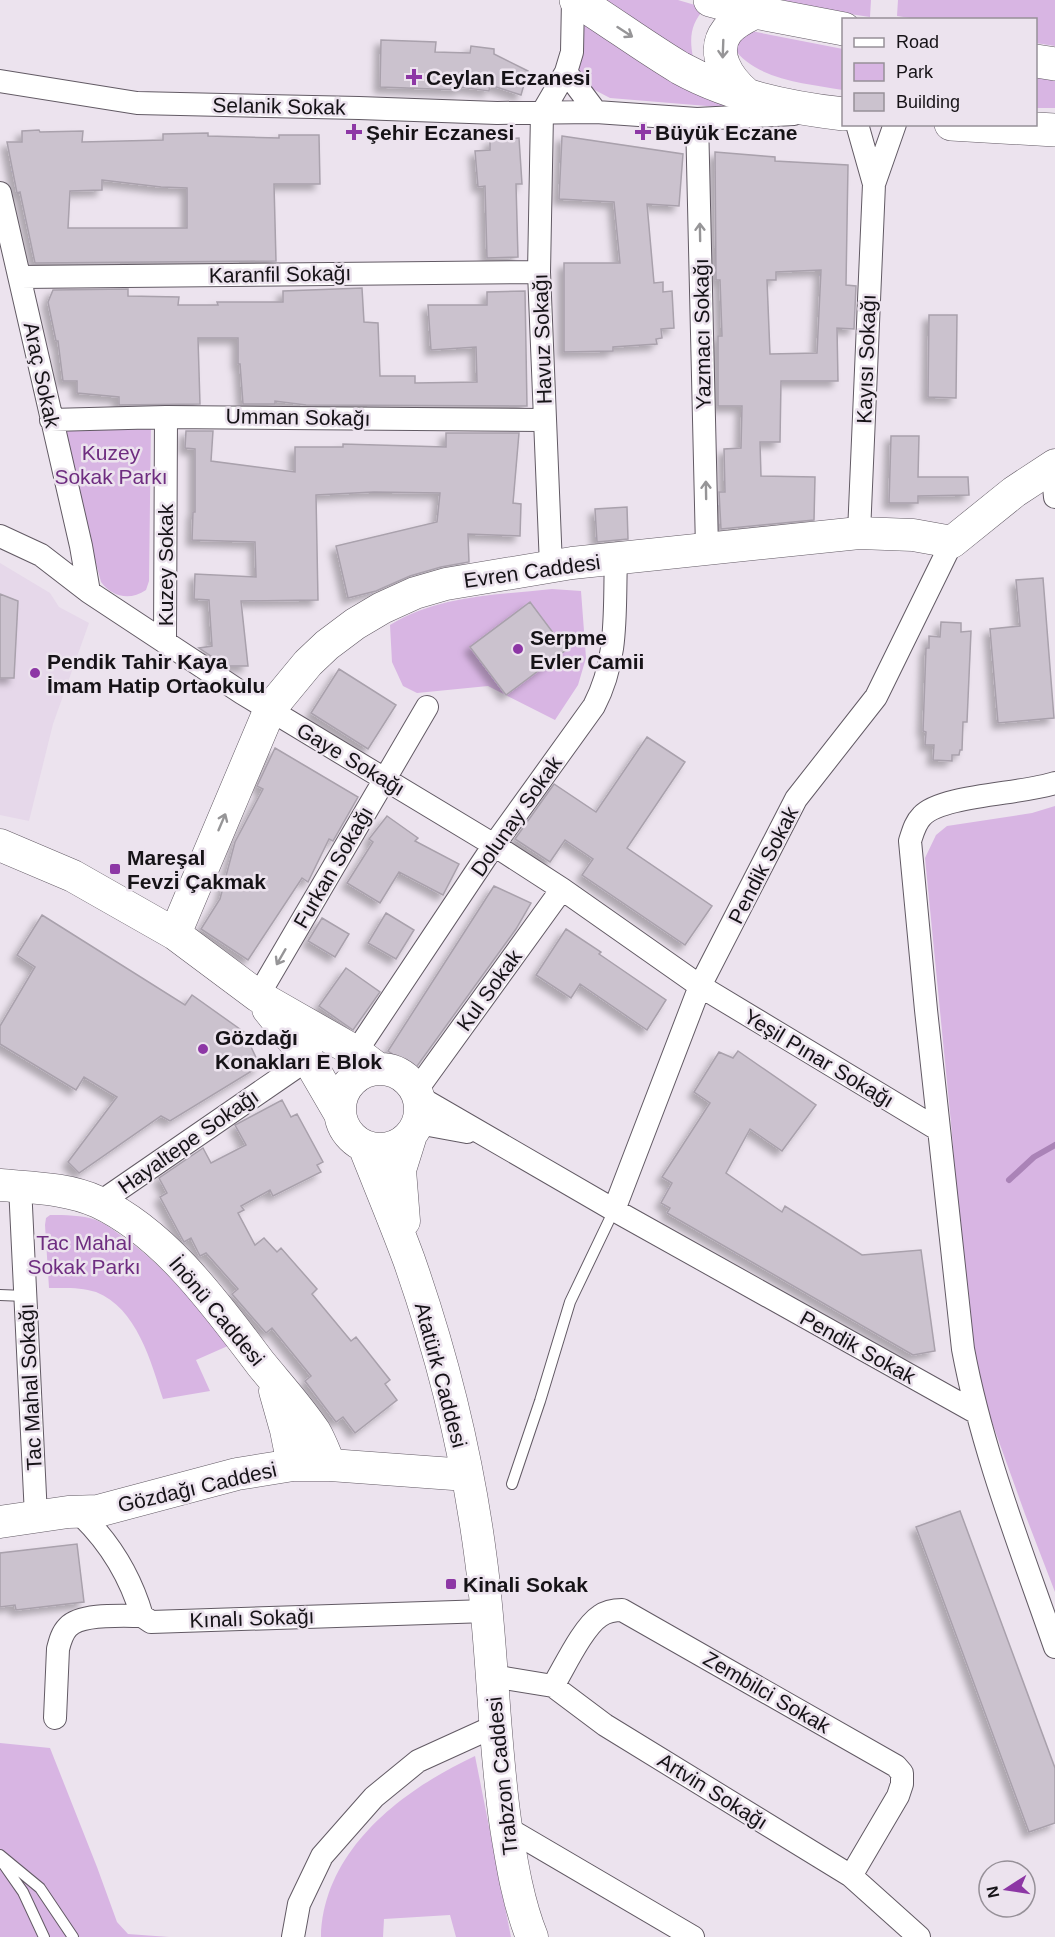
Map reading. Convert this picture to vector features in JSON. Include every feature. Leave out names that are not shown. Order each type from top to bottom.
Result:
[{"type":"main road","points":[[575,0],[679,67],[712,82],[746,94],[812,110],[842,114]]},
{"type":"main road","points":[[710,0],[755,12],[842,29]]},
{"type":"main road","points":[[746,94],[735,84],[724,67],[721,55],[722,43],[726,33],[733,25],[755,12]]},
{"type":"main road","points":[[1037,60],[1055,64]]},
{"type":"main road","points":[[986,126],[1055,130]]},
{"type":"street","points":[[542,113],[566,72],[572,52],[575,0]]},
{"type":"street","points":[[566,72],[596,112]]},
{"type":"street","name":"Selanik Sokak","points":[[0,81],[137,103],[542,113],[596,112],[697,120],[781,116],[812,110]]},
{"type":"street","name":"Havuz Sokağı","points":[[542,113],[539,272],[551,566]]},
{"type":"street","name":"Yazmacı Sokağı","points":[[697,120],[707,548]]},
{"type":"street","points":[[858,126],[874,184]]},
{"type":"street","points":[[874,184],[894,126]]},
{"type":"street","name":"Kayısı Sokağı","points":[[859,533],[874,184]]},
{"type":"street","name":"Araç Sokak","points":[[0,193],[81,546],[89,592]]},
{"type":"street","name":"Karanfil Sokağı","points":[[20,277],[539,272]]},
{"type":"street","name":"Umman Sokağı","points":[[51,420],[166,417],[544,420]]},
{"type":"street","name":"Kuzey Sokak","points":[[165,642],[166,417]]},
{"type":"street","points":[[952,542],[1014,492],[1054,476]]},
{"type":"street","name":"Evren Caddesi","points":[[175,934],[270,710],[308,663],[327,645],[382,608],[416,593],[446,584],[551,566],[859,533],[913,535],[952,542]]},
{"type":"street","name":"Gaye Sokağı","points":[[0,536],[41,555],[89,592],[270,710],[494,845],[562,889],[700,986]]},
{"type":"street","name":"Pendik Sokak","points":[[614,1210],[700,986],[796,799],[876,697],[952,542]]},
{"type":"street","name":"Dolunay Sokak","points":[[366,1060],[494,845],[594,706],[603,688],[612,654],[616,559]]},
{"type":"street","name":"Furkan Sokağı","points":[[258,996],[427,707]]},
{"type":"street","points":[[1055,783],[934,807],[922,816],[914,827],[910,841],[963,1349],[977,1413],[1055,1647]]},
{"type":"street","points":[[0,845],[73,876],[175,934],[258,996],[366,1060],[403,1075],[416,1111],[400,1170],[401,1199],[409,1260]]},
{"type":"street","name":"Kul Sokak","points":[[416,1111],[562,889]]},
{"type":"street","name":"Yeşil Pınar Sokağı","points":[[700,986],[939,1130]]},
{"type":"street","points":[[258,996],[308,1059],[340,1114],[348,1133],[364,1146],[388,1149],[401,1144],[416,1111]]},
{"type":"street","name":"Hayaltepe Sokağı","points":[[99,1203],[308,1059]]},
{"type":"street","points":[[340,1114],[340,1103],[348,1084],[364,1071],[366,1060]]},
{"type":"street","name":"Pendik Sokak","points":[[416,1111],[485,1136],[977,1413]]},
{"type":"street","name":"Atatürk Caddesi","points":[[364,1146],[409,1260],[434,1341],[467,1475],[487,1611]]},
{"type":"street","name":"İnönü Caddesi","points":[[10,1185],[75,1193],[99,1203],[128,1220],[167,1251],[198,1285],[315,1433],[330,1465]]},
{"type":"street","name":"Tac Mahal Sokağı","points":[[10,1185],[25,1296],[36,1516]]},
{"type":"street","points":[[271,1376],[293,1465]]},
{"type":"street","name":"Gözdağı Caddesi","points":[[0,1522],[108,1508],[237,1474],[293,1465],[330,1465],[467,1475]]},
{"type":"street","points":[[78,1512],[96,1529],[125,1570],[135,1590],[142,1616]]},
{"type":"street","name":"Zembilci Sokak","points":[[553,1686],[590,1626],[600,1616],[612,1610],[622,1610],[896,1766],[902,1773],[902,1784],[898,1796],[851,1876]]},
{"type":"street","name":"Kınalı Sokağı","points":[[55,1718],[60,1640],[69,1626],[81,1620],[95,1617],[142,1616],[151,1622],[487,1611]]},
{"type":"street","name":"Trabzon Caddesi","points":[[487,1611],[499,1781],[512,1865],[532,1937]]},
{"type":"street","name":"Artvin Sokağı","points":[[492,1676],[553,1686],[605,1725],[851,1876],[919,1937]]},
{"type":"street","points":[[293,1937],[299,1904],[322,1856],[374,1797],[418,1761],[495,1726]]},
{"type":"street","points":[[507,1828],[693,1937]]},
{"type":"lane","points":[[512,1484],[570,1302],[614,1210]]},
{"type":"lane","points":[[0,1295],[25,1296]]},
{"type":"lane","points":[[0,1857],[23,1892],[44,1937]]},
{"type":"lane","points":[[0,1857],[40,1888],[73,1937]]},
{"type":"shaded area","name":"Pendik Tahir Kaya İmam Hatip Ortaokulu","points":[[0,563],[50,593],[59,607],[89,623],[53,724],[29,821],[0,815]]},
{"type":"green space","points":[[603,0],[678,0],[705,8],[692,31],[693,57]]},
{"type":"green space","points":[[784,0],[871,0],[870,17],[789,5]]},
{"type":"green space","points":[[898,0],[1055,0],[1055,46],[1037,43],[1037,18],[910,18],[897,16]]},
{"type":"green space","points":[[579,17],[731,108],[610,98],[587,86],[578,74]]},
{"type":"green space","points":[[746,30],[842,49],[842,90],[798,82],[768,73],[742,58],[732,46]]},
{"type":"green space","points":[[1037,73],[1055,76],[1055,108],[1037,108]]},
{"type":"green space","name":"Kuzey Sokak Parkı","points":[[151,422],[149,581],[146,590],[134,596],[122,596],[110,591],[101,582],[66,452],[63,429]]},
{"type":"green space","points":[[552,589],[581,591],[586,658],[578,685],[555,720],[488,686],[417,693],[403,686],[392,662],[390,625],[409,615],[448,602],[489,595]]},
{"type":"green space","points":[[1055,806],[1055,1592],[976,1378],[968,1333],[951,1123],[925,858],[936,835],[947,826],[1032,813]]},
{"type":"green space","name":"Tac Mahal Sokak Parkı","points":[[50,1215],[85,1217],[114,1230],[153,1261],[180,1288],[230,1345],[196,1360],[210,1391],[163,1399],[147,1353],[132,1323],[122,1310],[110,1300],[90,1290],[49,1288],[45,1225],[46,1218]]},
{"type":"green space","points":[[0,1743],[50,1748],[117,1922],[128,1934],[169,1937],[0,1937]]},
{"type":"green space","points":[[475,1756],[511,1937],[456,1937],[450,1915],[384,1919],[383,1937],[321,1937],[325,1906],[336,1877],[351,1850],[371,1827],[420,1786]]},
{"type":"building","points":[[381,40],[436,42],[435,52],[470,53],[471,46],[494,49],[494,54],[528,71],[521,95],[490,85],[489,91],[460,87],[460,90],[380,87]]},
{"type":"building","points":[[22,131],[83,131],[82,142],[163,140],[163,134],[208,133],[208,136],[279,138],[279,135],[319,135],[320,184],[274,184],[276,261],[35,263],[7,142],[22,142]],"holes":[[[102,180],[187,188],[187,228],[68,228],[70,191],[102,190]]]},
{"type":"building","points":[[562,136],[683,154],[679,206],[647,204],[654,283],[663,282],[663,292],[672,291],[674,328],[661,329],[662,338],[656,339],[657,344],[613,347],[613,351],[564,352],[564,263],[620,263],[614,202],[559,199]]},
{"type":"building","points":[[519,138],[522,184],[516,184],[518,257],[487,258],[485,186],[478,187],[475,151],[490,150],[490,140]]},
{"type":"building","points":[[715,152],[775,157],[775,161],[848,165],[846,285],[856,286],[854,329],[837,328],[838,381],[781,381],[780,442],[760,442],[761,476],[815,477],[814,520],[721,529],[719,492],[725,492],[724,449],[741,448],[742,406],[718,406],[718,336],[722,336],[720,280],[716,280]],"holes":[[[821,270],[817,353],[770,354],[767,280],[776,280],[776,272]]]},
{"type":"building","points":[[362,288],[364,322],[378,323],[380,376],[415,376],[415,383],[477,382],[476,347],[431,350],[428,305],[487,305],[487,292],[525,291],[527,406],[306,405],[275,401],[275,404],[243,404],[240,364],[238,364],[238,338],[198,338],[200,404],[119,405],[119,397],[77,393],[77,381],[63,381],[58,341],[56,341],[48,302],[53,290],[128,289],[128,296],[179,297],[178,305],[218,305],[217,302],[283,302],[283,291]]},
{"type":"building","points":[[929,315],[957,315],[956,398],[928,397]]},
{"type":"building","points":[[186,431],[213,431],[211,461],[295,472],[295,447],[343,447],[343,444],[446,447],[446,433],[519,433],[513,503],[521,504],[520,536],[468,534],[469,562],[410,576],[376,591],[348,598],[336,546],[437,522],[440,493],[374,492],[316,495],[318,600],[241,601],[248,666],[226,666],[199,648],[212,646],[209,600],[194,599],[195,574],[256,577],[255,542],[192,540],[193,512],[195,512],[195,449],[185,448]]},
{"type":"building","points":[[891,436],[919,436],[918,477],[968,477],[969,495],[918,496],[918,503],[889,503]]},
{"type":"building","points":[[627,507],[628,539],[597,542],[595,509]]},
{"type":"building","points":[[1043,578],[1054,718],[998,723],[990,629],[1020,626],[1016,580]]},
{"type":"building","points":[[0,594],[18,601],[14,678],[0,678]]},
{"type":"building","name":"Serpme Evler Camii","points":[[530,602],[566,650],[506,695],[470,647]]},
{"type":"building","points":[[941,622],[961,623],[961,632],[971,631],[967,722],[963,722],[962,750],[959,755],[952,755],[952,761],[933,760],[934,745],[925,745],[926,732],[923,731],[926,648],[929,648],[929,636],[940,637]]},
{"type":"building","points":[[339,669],[396,705],[368,749],[311,713]]},
{"type":"building","points":[[647,737],[685,762],[627,848],[712,906],[685,945],[582,875],[593,859],[565,840],[550,862],[515,839],[554,784],[596,812]]},
{"type":"building","points":[[275,748],[358,797],[333,841],[329,839],[308,882],[302,878],[248,960],[201,929],[220,899],[235,842],[263,789],[257,786]]},
{"type":"building","points":[[387,816],[418,838],[415,841],[459,864],[443,895],[399,872],[380,903],[347,883],[373,842],[369,839]]},
{"type":"building","points":[[494,886],[531,903],[516,929],[415,1069],[388,1051]]},
{"type":"building","points":[[386,913],[414,930],[396,959],[368,943]]},
{"type":"building","points":[[42,915],[185,1005],[192,995],[244,1032],[260,1066],[170,1121],[161,1116],[79,1173],[68,1162],[117,1097],[84,1077],[76,1090],[0,1044],[0,1026],[35,967],[17,955]]},
{"type":"building","points":[[322,918],[349,934],[335,957],[308,941]]},
{"type":"building","points":[[566,929],[666,1000],[647,1030],[580,984],[571,998],[536,975]]},
{"type":"building","points":[[346,968],[380,992],[353,1030],[319,1006]]},
{"type":"building","points":[[738,1051],[816,1105],[782,1151],[750,1129],[726,1173],[782,1212],[785,1206],[862,1255],[921,1250],[935,1351],[913,1355],[667,1213],[670,1208],[661,1203],[672,1183],[662,1177],[710,1103],[694,1092],[719,1052],[733,1058]]},
{"type":"building","points":[[282,1100],[291,1117],[297,1114],[323,1162],[317,1165],[321,1172],[273,1196],[270,1190],[241,1206],[244,1210],[238,1213],[255,1245],[264,1238],[277,1252],[281,1248],[317,1289],[312,1294],[351,1341],[356,1337],[390,1380],[385,1384],[397,1400],[355,1433],[343,1417],[336,1422],[305,1381],[311,1376],[272,1328],[266,1333],[232,1294],[238,1289],[206,1253],[200,1256],[191,1238],[184,1242],[160,1197],[167,1193],[159,1178],[203,1148],[211,1163],[246,1145],[235,1125]]},
{"type":"building","points":[[960,1511],[1055,1768],[1055,1823],[1029,1832],[916,1527]]},
{"type":"building","points":[[77,1544],[84,1602],[16,1610],[15,1605],[0,1607],[0,1553]]},
{"type":"waterway","points":[[1009,1180],[1034,1157],[1055,1145]]},
{"type":"place","name":"Ceylan Eczanesi","points":[[414,77]]},
{"type":"place","name":"Şehir Eczanesi","points":[[354,132]]},
{"type":"place","name":"Büyük Eczane","points":[[643,132]]},
{"type":"place","name":"Serpme Evler Camii","points":[[518,649]]},
{"type":"place","name":"Pendik Tahir Kaya İmam Hatip Ortaokulu","points":[[35,673]]},
{"type":"place","name":"Mareşal Fevzi̇ Çakmak","points":[[115,869]]},
{"type":"place","name":"Gözdağı Konakları E Blok","points":[[203,1049]]},
{"type":"place","name":"Kinali Sokak","points":[[451,1584]]}]
